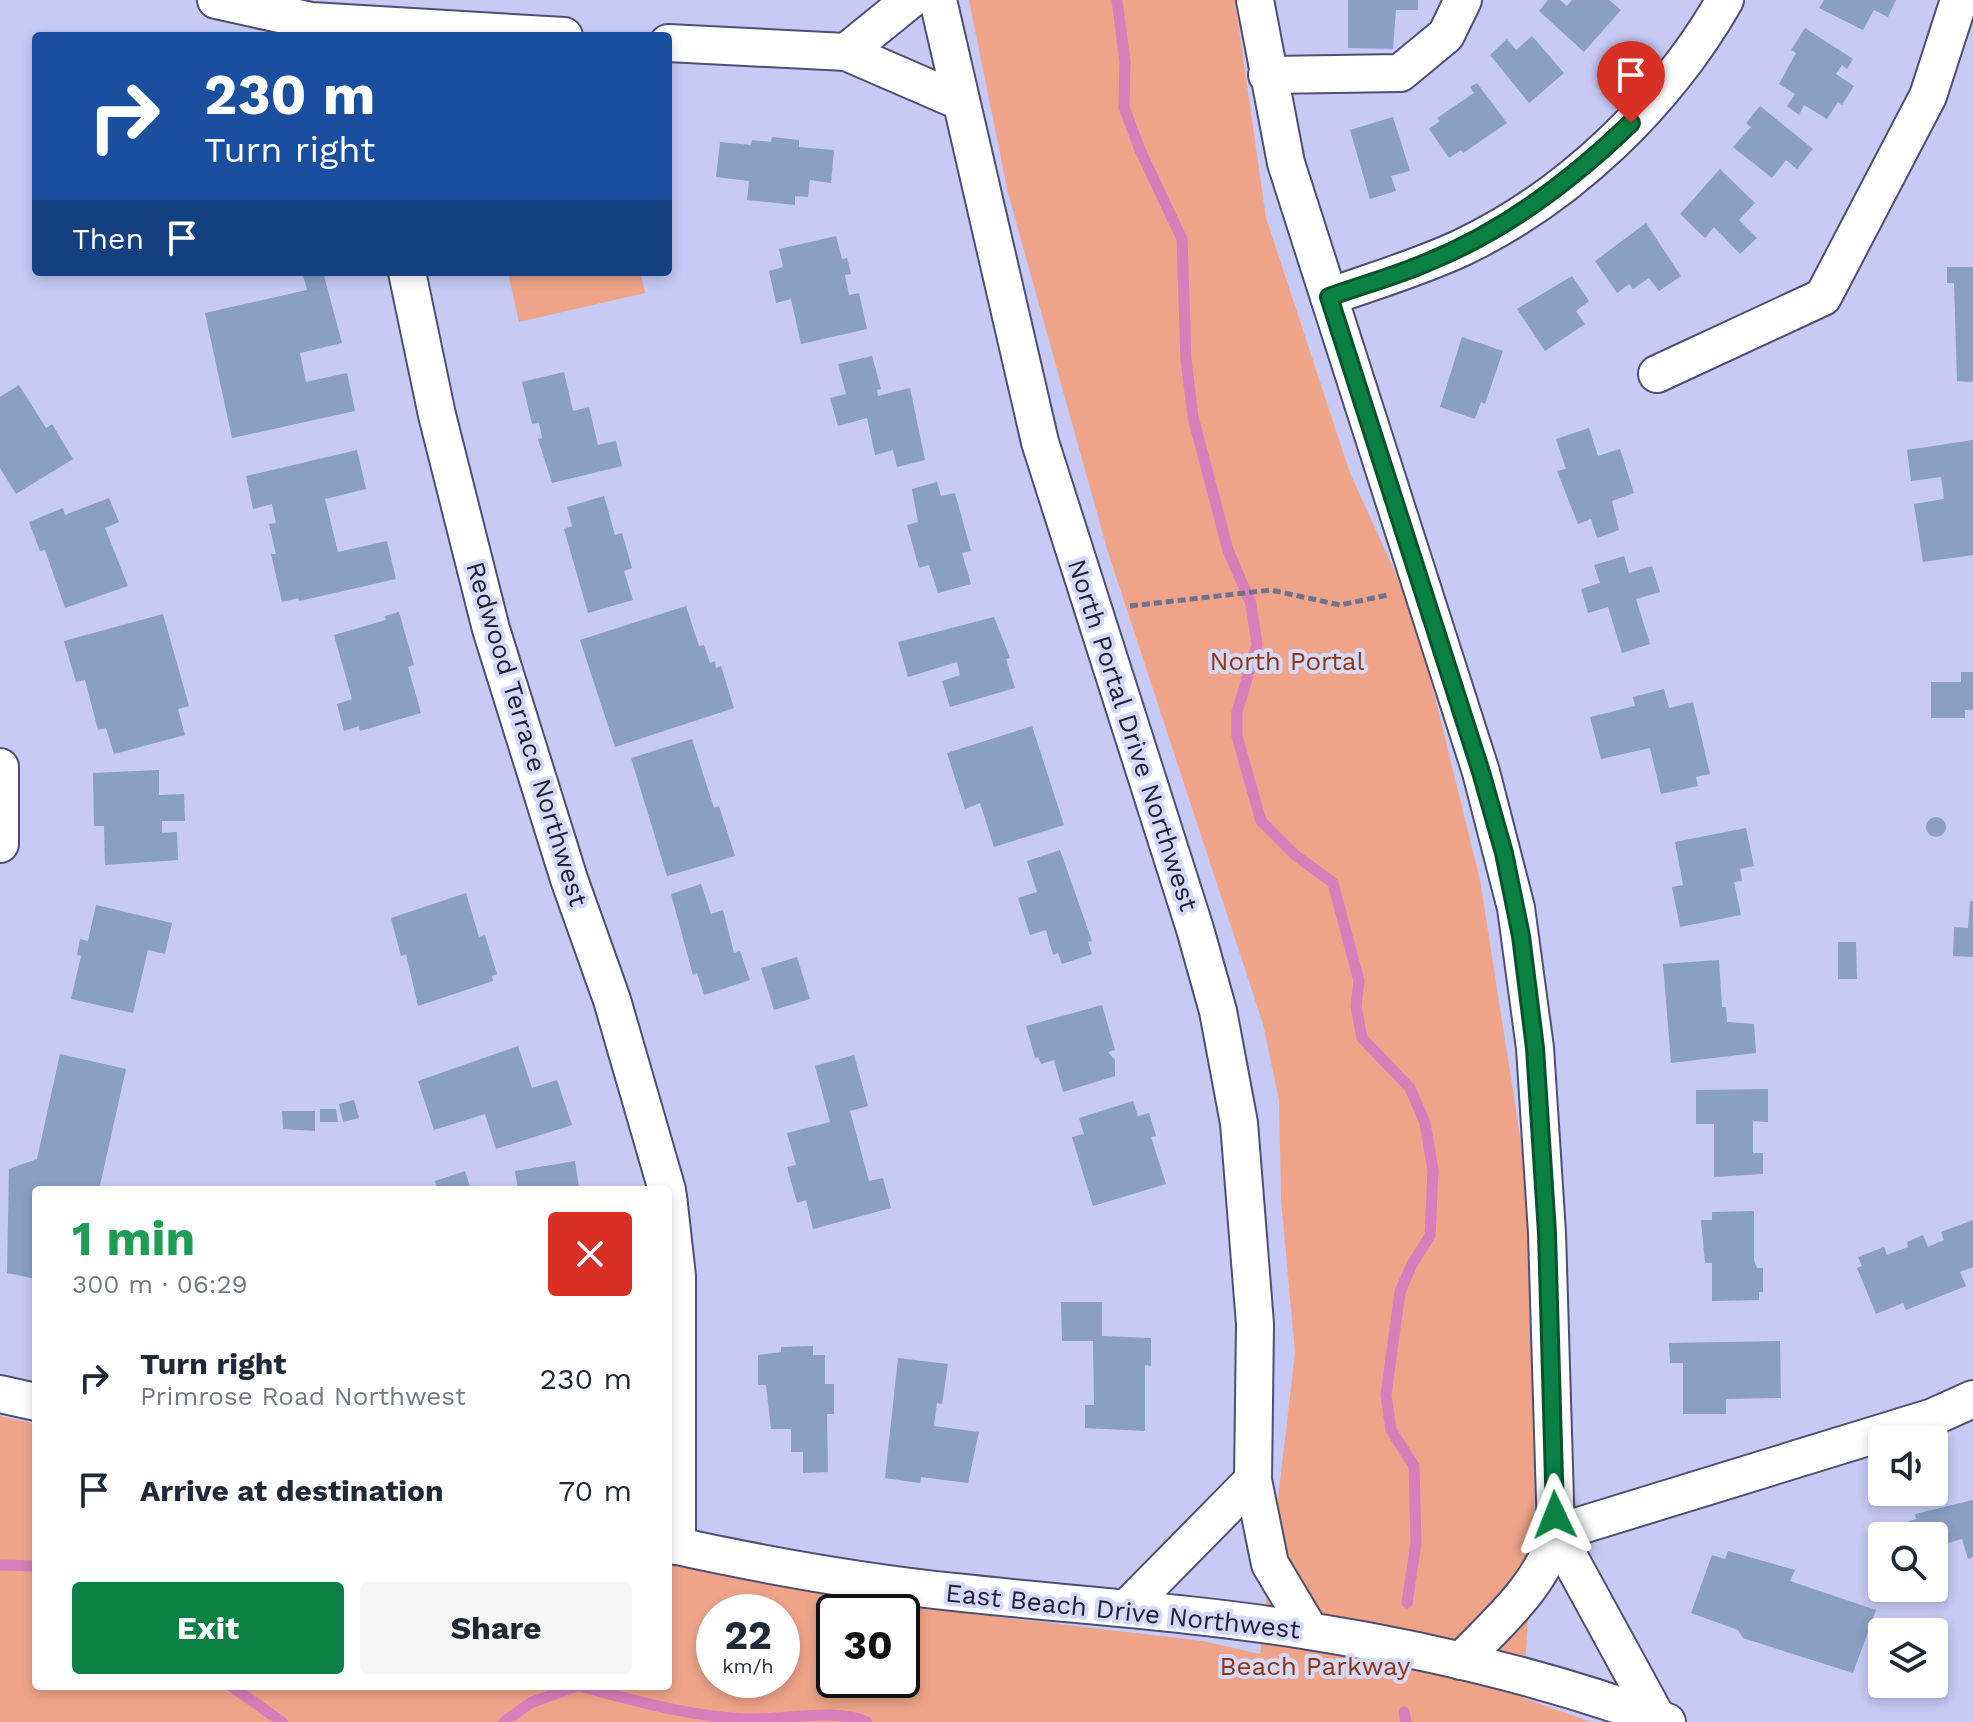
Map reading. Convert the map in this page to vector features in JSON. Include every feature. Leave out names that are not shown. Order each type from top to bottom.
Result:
[{"type":"street","points":[[216,0],[316,28],[449,32]]},
{"type":"street","points":[[846,52],[910,0]]},
{"type":"street","name":"North Portal Drive Northwest","points":[[938,0],[1040,442],[1195,929],[1224,1039],[1239,1123],[1253,1277],[1257,1371],[1253,1480],[1270,1564],[1310,1631]]},
{"type":"street","points":[[1255,0],[1286,163],[1497,826],[1523,950],[1535,1048],[1547,1233],[1556,1533],[1550,1558],[1532,1584],[1461,1661]]},
{"type":"street","points":[[1267,75],[1400,73],[1446,35],[1463,0]]},
{"type":"street","points":[[1329,297],[1463,247],[1547,196],[1641,112],[1679,69],[1725,0]]},
{"type":"street","points":[[1657,374],[1823,297],[1928,96],[1959,0]]},
{"type":"street","points":[[672,43],[846,52],[959,101]]},
{"type":"street","name":"Redwood Terrace Northwest","points":[[408,276],[437,415],[491,629],[569,879],[612,1000],[665,1186]]},
{"type":"street","points":[[0,767],[0,844]]},
{"type":"street","name":"Redwood Terrace Northwest","points":[[672,1230],[676,1260],[672,1545]]},
{"type":"street","points":[[0,1394],[32,1401]]},
{"type":"street","points":[[1556,1533],[1933,1417],[1973,1399]]},
{"type":"street","points":[[1127,1608],[1253,1480]]},
{"type":"street","points":[[1556,1533],[1662,1720]]},
{"type":"street","name":"East Beach Drive Northwest","points":[[672,1545],[773,1566],[892,1585],[1127,1608],[1310,1631],[1461,1661],[1662,1720]]},
{"type":"path","points":[[1118,610],[1136,604],[1271,590],[1340,605],[1420,588]]},
{"type":"green space","name":"North Portal","points":[[969,0],[1235,0],[1266,218],[1350,473],[1415,616],[1480,880],[1521,1142],[1538,1313],[1534,1518],[1523,1698],[1591,1722],[0,1722],[0,1416],[32,1423],[32,1690],[672,1690],[672,1557],[857,1594],[816,1594],[816,1698],[920,1698],[920,1607],[1203,1641],[1260,1654],[1295,1353],[1281,1199],[1279,1100],[1263,1024],[1107,549],[1008,193]]},
{"type":"green space","points":[[509,276],[641,276],[645,293],[519,322]]},
{"type":"building","points":[[1348,0],[1418,0],[1418,10],[1396,10],[1393,49],[1348,48]]},
{"type":"building","points":[[1548,0],[1560,0],[1567,6],[1572,0],[1609,0],[1621,10],[1584,52],[1539,11]]},
{"type":"building","points":[[1824,0],[1896,0],[1888,17],[1874,10],[1863,30],[1819,8]]},
{"type":"building","points":[[1805,28],[1853,59],[1847,69],[1842,65],[1836,74],[1854,86],[1842,105],[1838,102],[1827,119],[1804,105],[1799,115],[1787,106],[1795,94],[1779,84],[1796,53],[1791,50]]},
{"type":"building","points":[[1532,36],[1564,73],[1529,103],[1490,55],[1507,39],[1516,50]]},
{"type":"building","points":[[1477,83],[1507,123],[1463,153],[1461,150],[1449,158],[1429,129],[1440,121],[1437,118],[1474,93],[1470,87]]},
{"type":"building","points":[[1760,106],[1813,149],[1797,169],[1786,160],[1772,178],[1733,147],[1751,127],[1746,123]]},
{"type":"building","points":[[1393,117],[1410,171],[1391,176],[1396,191],[1370,199],[1350,130]]},
{"type":"building","points":[[772,137],[799,140],[799,147],[834,150],[831,183],[810,180],[808,197],[795,196],[795,205],[747,200],[749,181],[716,177],[720,142],[751,145],[752,140],[771,142]]},
{"type":"building","points":[[1720,169],[1755,203],[1739,220],[1757,238],[1740,254],[1714,227],[1705,238],[1680,214]]},
{"type":"building","points":[[1646,223],[1681,276],[1659,291],[1649,278],[1633,289],[1629,284],[1617,293],[1595,261]]},
{"type":"building","points":[[836,236],[842,259],[847,258],[851,274],[845,275],[849,295],[859,293],[867,329],[801,344],[791,299],[776,303],[769,271],[783,267],[779,249]]},
{"type":"building","points":[[1947,267],[1973,267],[1973,382],[1957,381],[1954,283],[1947,283]]},
{"type":"building","points":[[303,276],[324,276],[342,343],[300,353],[306,382],[347,373],[355,411],[232,438],[205,313],[307,290]]},
{"type":"building","points":[[1572,276],[1589,301],[1576,311],[1585,324],[1545,351],[1517,309]]},
{"type":"building","points":[[1462,337],[1503,351],[1485,404],[1481,402],[1475,419],[1440,407]]},
{"type":"building","points":[[872,356],[881,389],[877,390],[878,396],[910,388],[925,460],[897,467],[893,450],[875,455],[867,418],[838,426],[830,398],[846,394],[838,364]]},
{"type":"building","points":[[564,372],[573,411],[589,407],[598,445],[616,441],[622,466],[552,483],[538,439],[542,438],[539,423],[532,424],[522,382]]},
{"type":"building","points":[[19,385],[46,428],[52,424],[73,459],[16,494],[0,468],[0,397]]},
{"type":"building","points":[[1589,428],[1598,456],[1620,449],[1634,493],[1612,501],[1619,530],[1597,538],[1591,519],[1578,524],[1557,471],[1566,469],[1556,439]]},
{"type":"building","points":[[1973,440],[1973,555],[1923,562],[1914,504],[1944,499],[1941,477],[1911,481],[1907,450]]},
{"type":"building","points":[[357,450],[366,489],[325,499],[338,552],[387,541],[396,579],[282,602],[271,554],[276,554],[269,524],[276,523],[272,504],[253,509],[246,476]]},
{"type":"building","points":[[937,482],[941,496],[955,493],[971,551],[962,553],[971,584],[938,593],[929,565],[919,568],[907,525],[918,522],[912,489]]},
{"type":"building","points":[[604,496],[615,535],[622,533],[632,568],[624,571],[633,600],[588,613],[564,529],[572,526],[567,507]]},
{"type":"building","points":[[109,498],[119,522],[105,528],[128,586],[65,608],[45,550],[40,551],[29,522],[63,508],[65,515]]},
{"type":"building","points":[[1624,556],[1629,573],[1652,566],[1660,592],[1636,599],[1650,644],[1622,653],[1608,607],[1588,613],[1581,589],[1600,583],[1594,565]]},
{"type":"building","points":[[686,606],[699,646],[704,645],[710,663],[715,661],[716,668],[721,666],[734,708],[615,747],[580,640]]},
{"type":"building","points":[[399,612],[414,665],[408,667],[421,713],[360,731],[359,726],[344,731],[337,704],[352,699],[334,635],[386,620],[385,616]]},
{"type":"building","points":[[163,614],[189,706],[178,709],[185,735],[114,754],[106,728],[98,730],[85,680],[76,682],[64,641]]},
{"type":"building","points":[[994,617],[1010,658],[1006,659],[1015,688],[950,707],[942,681],[960,675],[957,662],[908,677],[898,642]]},
{"type":"building","points":[[1961,672],[1973,672],[1973,710],[1965,710],[1965,718],[1931,718],[1931,682],[1961,682]]},
{"type":"building","points":[[1664,689],[1669,708],[1693,702],[1710,774],[1696,777],[1698,786],[1661,794],[1650,748],[1601,759],[1590,717],[1635,706],[1633,697]]},
{"type":"building","points":[[1032,726],[1064,825],[994,847],[980,803],[965,809],[947,753]]},
{"type":"building","points":[[692,739],[714,808],[719,806],[735,856],[667,876],[631,758]]},
{"type":"building","points":[[159,770],[159,795],[184,794],[185,821],[162,821],[162,833],[177,832],[178,860],[105,865],[104,826],[94,826],[93,773]]},
{"type":"building","points":[[1936,817],[1943,820],[1946,827],[1943,834],[1936,837],[1929,834],[1926,827],[1929,820]]},
{"type":"building","points":[[1746,828],[1754,866],[1740,869],[1742,881],[1734,882],[1741,915],[1680,927],[1672,887],[1683,885],[1675,842]]},
{"type":"building","points":[[1060,850],[1092,941],[1088,942],[1092,954],[1062,964],[1058,953],[1053,955],[1046,930],[1030,935],[1018,898],[1037,892],[1027,861]]},
{"type":"building","points":[[701,884],[711,914],[723,910],[734,953],[740,951],[750,980],[704,995],[697,973],[693,975],[671,894]]},
{"type":"building","points":[[466,893],[479,937],[485,935],[497,974],[492,976],[493,981],[418,1006],[406,954],[401,956],[391,918]]},
{"type":"building","points":[[1970,901],[1973,901],[1973,957],[1953,956],[1954,927],[1968,928]]},
{"type":"building","points":[[96,905],[172,923],[165,954],[148,950],[133,1013],[71,999],[81,956],[77,955],[80,939],[88,941]]},
{"type":"building","points":[[1838,942],[1856,942],[1857,979],[1838,979]]},
{"type":"building","points":[[797,957],[810,999],[774,1010],[761,968]]},
{"type":"building","points":[[1719,960],[1722,1007],[1726,1007],[1727,1022],[1754,1024],[1756,1053],[1671,1063],[1663,964]]},
{"type":"building","points":[[1102,1005],[1115,1050],[1108,1052],[1115,1060],[1115,1076],[1063,1092],[1054,1060],[1041,1064],[1038,1057],[1035,1058],[1026,1026]]},
{"type":"building","points":[[518,1046],[532,1088],[557,1080],[572,1125],[496,1149],[485,1114],[434,1130],[418,1081]]},
{"type":"building","points":[[60,1054],[126,1069],[100,1186],[32,1186],[32,1278],[7,1273],[9,1169],[37,1159]]},
{"type":"building","points":[[854,1055],[868,1106],[850,1111],[869,1181],[883,1178],[891,1208],[813,1229],[806,1200],[797,1203],[787,1167],[796,1165],[787,1133],[830,1122],[815,1066]]},
{"type":"building","points":[[1768,1089],[1768,1122],[1753,1121],[1753,1153],[1763,1153],[1763,1174],[1714,1177],[1714,1124],[1696,1124],[1696,1090]]},
{"type":"building","points":[[354,1100],[359,1118],[343,1122],[339,1104]]},
{"type":"building","points":[[1133,1101],[1138,1116],[1149,1113],[1156,1136],[1151,1137],[1166,1184],[1093,1206],[1072,1137],[1084,1134],[1079,1118]]},
{"type":"building","points":[[320,1109],[336,1109],[338,1122],[320,1122]]},
{"type":"building","points":[[282,1111],[315,1111],[315,1131],[283,1129]]},
{"type":"building","points":[[575,1161],[579,1186],[517,1186],[515,1171]]},
{"type":"building","points":[[465,1171],[470,1186],[437,1186],[435,1181]]},
{"type":"building","points":[[1754,1211],[1754,1260],[1757,1268],[1763,1268],[1763,1292],[1759,1292],[1759,1300],[1712,1301],[1712,1263],[1705,1263],[1701,1220],[1712,1220],[1712,1212]]},
{"type":"building","points":[[1973,1220],[1973,1267],[1960,1272],[1966,1286],[1906,1310],[1903,1303],[1876,1314],[1857,1268],[1862,1266],[1858,1257],[1884,1247],[1887,1255],[1908,1247],[1907,1242],[1923,1235],[1928,1247],[1944,1240],[1941,1232]]},
{"type":"building","points":[[1061,1302],[1102,1302],[1102,1336],[1151,1338],[1151,1366],[1145,1365],[1145,1431],[1085,1428],[1085,1405],[1094,1405],[1093,1341],[1062,1341]]},
{"type":"building","points":[[1780,1341],[1781,1398],[1726,1399],[1726,1414],[1683,1414],[1683,1363],[1670,1363],[1669,1343]]},
{"type":"building","points":[[813,1346],[813,1355],[825,1355],[825,1384],[834,1384],[834,1414],[827,1414],[828,1472],[803,1473],[803,1452],[791,1452],[791,1429],[771,1429],[766,1385],[758,1385],[758,1355],[781,1352],[781,1347]]},
{"type":"building","points":[[898,1358],[948,1364],[942,1404],[937,1403],[934,1426],[979,1432],[968,1483],[921,1477],[920,1483],[885,1478]]},
{"type":"building","points":[[1973,1500],[1973,1557],[1968,1559],[1962,1539],[1948,1543],[1948,1522],[1906,1522],[1916,1519],[1915,1514]]},
{"type":"building","points":[[1728,1551],[1795,1570],[1790,1581],[1876,1610],[1873,1618],[1868,1618],[1868,1632],[1853,1673],[1743,1638],[1738,1630],[1691,1613],[1712,1555],[1725,1559]]},
{"type":"waterway","points":[[1117,0],[1125,62],[1124,107],[1140,150],[1182,239],[1186,359],[1193,417],[1228,550],[1251,604],[1257,645],[1237,712],[1237,736],[1261,821],[1295,855],[1333,883],[1359,981],[1356,1006],[1362,1038],[1410,1088],[1425,1123],[1433,1171],[1430,1236],[1412,1264],[1400,1292],[1386,1395],[1391,1430],[1414,1466],[1416,1543],[1407,1603]]},
{"type":"waterway","points":[[0,1565],[32,1566]]},
{"type":"waterway","points":[[237,1690],[282,1722]]},
{"type":"waterway","points":[[504,1722],[530,1703],[566,1690]]},
{"type":"waterway","points":[[594,1690],[702,1715],[744,1719],[839,1715],[867,1722]]},
{"type":"waterway","points":[[1404,1712],[1406,1722]]},
{"type":"route","points":[[1555,1515],[1547,1233],[1535,1048],[1521,936],[1504,853],[1481,772],[1329,297],[1428,263],[1498,228],[1577,172],[1631,123]]},
{"type":"park label","name":"Beach Parkway","points":[[1315,1666]]}]
